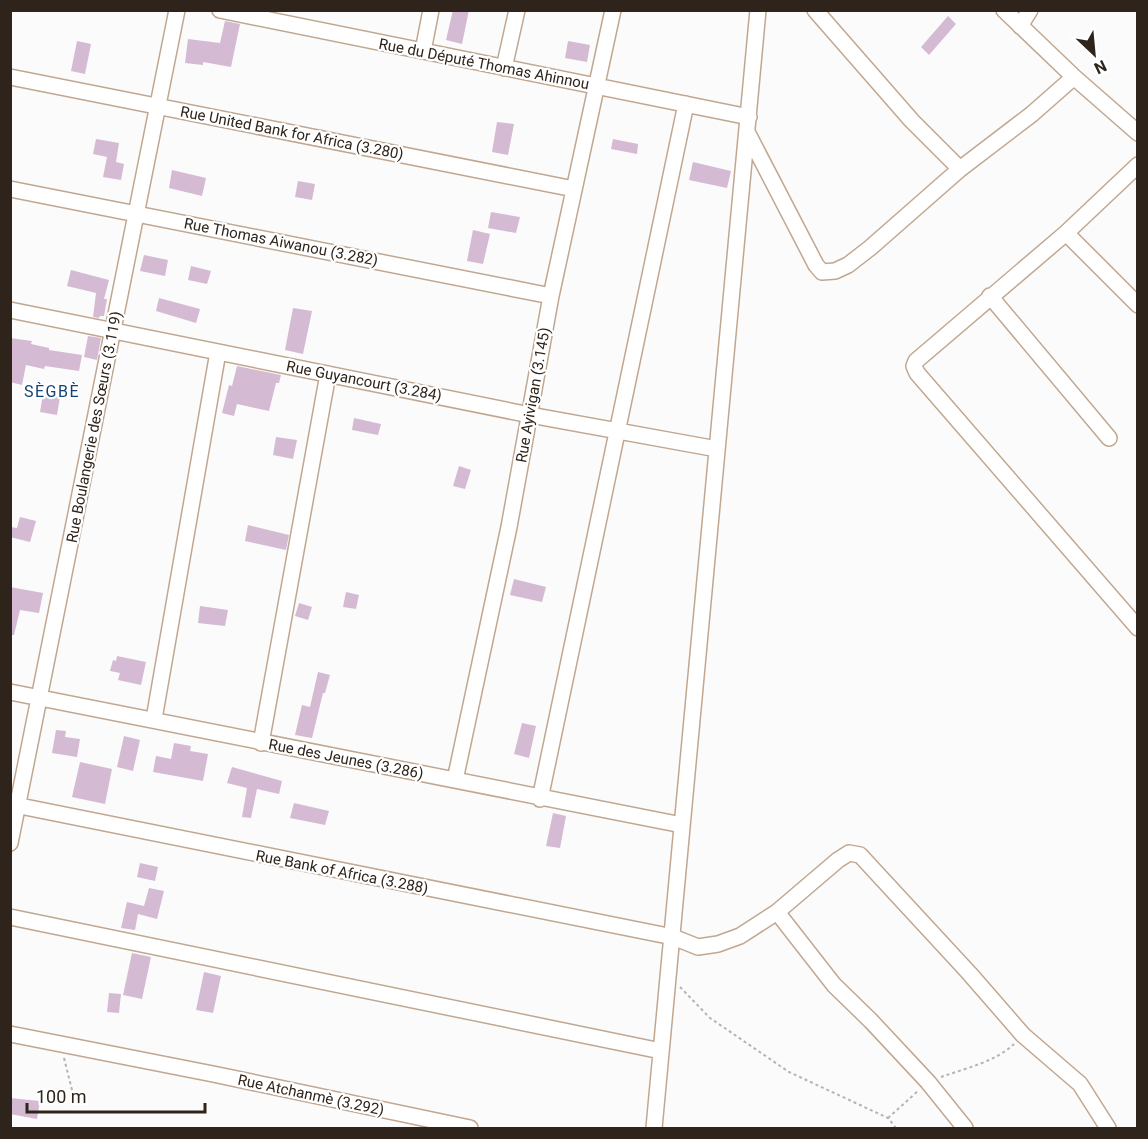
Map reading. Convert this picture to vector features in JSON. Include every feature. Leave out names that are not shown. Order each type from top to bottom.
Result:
[{"type":"street","name":"Rue Boulangerie des Sœurs (3.119)","points":[[10,843],[14,805],[40,698],[177,10]]},
{"type":"street","name":"Rue du Député Thomas Ahinnou","points":[[220,10],[289,17],[423,51],[686,104],[748,125]]},
{"type":"street","points":[[423,51],[430,10]]},
{"type":"street","points":[[504,68],[517,10]]},
{"type":"street","name":"Rue Ayivigan (3.145)","points":[[455,780],[530,415],[551,296],[614,10]]},
{"type":"street","points":[[654,1128],[758,10]]},
{"type":"street","points":[[814,10],[912,121],[960,169]]},
{"type":"street","points":[[1004,10],[1137,134]]},
{"type":"street","points":[[1020,26],[1030,10]]},
{"type":"street","name":"Rue United Bank for Africa (3.280)","points":[[10,77],[574,189]]},
{"type":"street","points":[[748,125],[816,265],[822,272],[835,271],[848,265],[870,248],[960,169],[1032,114],[1074,77]]},
{"type":"street","points":[[540,799],[686,104]]},
{"type":"street","points":[[1137,165],[1066,233],[990,296],[916,361],[914,366],[917,373],[1137,628]]},
{"type":"street","name":"Rue Thomas Aiwanou (3.282)","points":[[10,189],[551,296]]},
{"type":"street","points":[[1066,233],[1137,305]]},
{"type":"street","points":[[990,296],[1109,438]]},
{"type":"street","name":"Rue Guyancourt (3.284)","points":[[10,310],[530,415],[717,449]]},
{"type":"street","points":[[154,719],[218,352]]},
{"type":"street","points":[[261,743],[328,374]]},
{"type":"street","name":"Rue des Jeunes (3.286)","points":[[10,692],[154,719],[540,799],[682,825]]},
{"type":"street","name":"Rue Bank of Africa (3.288)","points":[[14,805],[673,937],[698,947],[718,944],[740,936],[777,912],[837,860],[849,853],[860,855],[1023,1035]]},
{"type":"street","points":[[777,912],[834,985],[928,1082],[965,1128]]},
{"type":"street","points":[[10,917],[661,1051]]},
{"type":"street","name":"Rue Atchanmè (3.292)","points":[[10,1034],[470,1128]]},
{"type":"street","points":[[1023,1035],[1080,1084],[1108,1128]]},
{"type":"path","points":[[668,974],[710,1018],[789,1072],[888,1118],[896,1128]]},
{"type":"path","points":[[888,1118],[928,1082],[988,1061],[1006,1051],[1023,1035]]},
{"type":"path","points":[[60,1043],[72,1090]]},
{"type":"building","points":[[453,10],[469,10],[462,44],[446,40]]},
{"type":"building","points":[[948,16],[956,24],[929,55],[921,47]]},
{"type":"building","points":[[225,21],[240,24],[231,67],[203,62],[203,65],[185,63],[188,39],[220,43]]},
{"type":"building","points":[[77,41],[91,44],[85,74],[71,71]]},
{"type":"building","points":[[568,41],[590,45],[587,62],[565,58]]},
{"type":"building","points":[[497,122],[514,124],[508,155],[492,152]]},
{"type":"building","points":[[96,139],[119,143],[116,162],[124,164],[121,180],[103,177],[107,157],[93,154]]},
{"type":"building","points":[[613,139],[638,144],[637,154],[611,149]]},
{"type":"building","points":[[693,162],[731,171],[727,188],[689,180]]},
{"type":"building","points":[[172,170],[206,178],[202,196],[169,188]]},
{"type":"building","points":[[298,181],[315,184],[312,200],[295,197]]},
{"type":"building","points":[[491,212],[520,217],[516,233],[488,228]]},
{"type":"building","points":[[473,230],[490,234],[483,264],[467,261]]},
{"type":"building","points":[[144,255],[168,260],[165,276],[140,271]]},
{"type":"building","points":[[191,266],[211,271],[207,284],[188,280]]},
{"type":"building","points":[[71,270],[109,280],[104,299],[107,299],[104,316],[93,317],[96,293],[67,286]]},
{"type":"building","points":[[159,298],[200,309],[196,323],[156,311]]},
{"type":"building","points":[[293,308],[312,311],[303,354],[285,350]]},
{"type":"building","points":[[88,336],[101,338],[97,360],[84,357]]},
{"type":"building","points":[[10,338],[32,341],[31,344],[49,348],[49,350],[82,355],[79,371],[45,366],[44,369],[26,365],[22,385],[10,382]]},
{"type":"building","points":[[237,366],[281,375],[279,383],[276,383],[269,411],[237,404],[234,416],[222,413],[229,385],[232,386]]},
{"type":"building","points":[[43,394],[60,397],[57,415],[40,412]]},
{"type":"building","points":[[354,418],[381,424],[378,435],[352,430]]},
{"type":"building","points":[[276,437],[297,440],[293,459],[273,455]]},
{"type":"building","points":[[459,466],[471,470],[465,489],[453,486]]},
{"type":"building","points":[[20,517],[36,521],[30,542],[10,537],[10,527],[17,528]]},
{"type":"building","points":[[248,525],[289,535],[286,550],[245,541]]},
{"type":"building","points":[[514,579],[546,587],[542,602],[510,595]]},
{"type":"building","points":[[10,587],[43,593],[39,613],[20,610],[14,635],[10,635]]},
{"type":"building","points":[[346,592],[359,595],[356,609],[343,607]]},
{"type":"building","points":[[299,603],[312,607],[308,620],[295,616]]},
{"type":"building","points":[[200,606],[228,610],[225,626],[198,623]]},
{"type":"building","points":[[117,656],[146,662],[141,685],[118,680],[120,673],[110,671],[113,660],[116,661]]},
{"type":"building","points":[[318,672],[330,675],[312,738],[295,735],[302,705],[310,707]]},
{"type":"building","points":[[522,723],[536,726],[529,758],[514,754]]},
{"type":"building","points":[[56,730],[66,731],[65,737],[80,739],[77,757],[52,753]]},
{"type":"building","points":[[124,736],[140,740],[133,771],[117,767]]},
{"type":"building","points":[[174,743],[191,746],[190,751],[208,754],[203,781],[153,772],[156,756],[171,759]]},
{"type":"building","points":[[80,762],[112,769],[105,804],[72,797]]},
{"type":"building","points":[[232,767],[282,781],[279,794],[257,789],[251,818],[242,817],[247,788],[227,783]]},
{"type":"building","points":[[294,803],[329,811],[325,825],[290,818]]},
{"type":"building","points":[[553,813],[566,816],[560,848],[546,846]]},
{"type":"building","points":[[140,863],[158,867],[155,881],[137,877]]},
{"type":"building","points":[[149,888],[164,891],[157,919],[138,914],[135,930],[121,928],[127,902],[144,906]]},
{"type":"building","points":[[132,953],[151,957],[142,999],[123,995]]},
{"type":"building","points":[[204,972],[221,976],[213,1013],[196,1010]]},
{"type":"building","points":[[109,993],[121,994],[119,1013],[107,1012]]},
{"type":"building","points":[[10,1098],[40,1101],[37,1119],[10,1114]]},
{"type":"district","name":"SÈGBÈ","points":[[52,391]]}]
